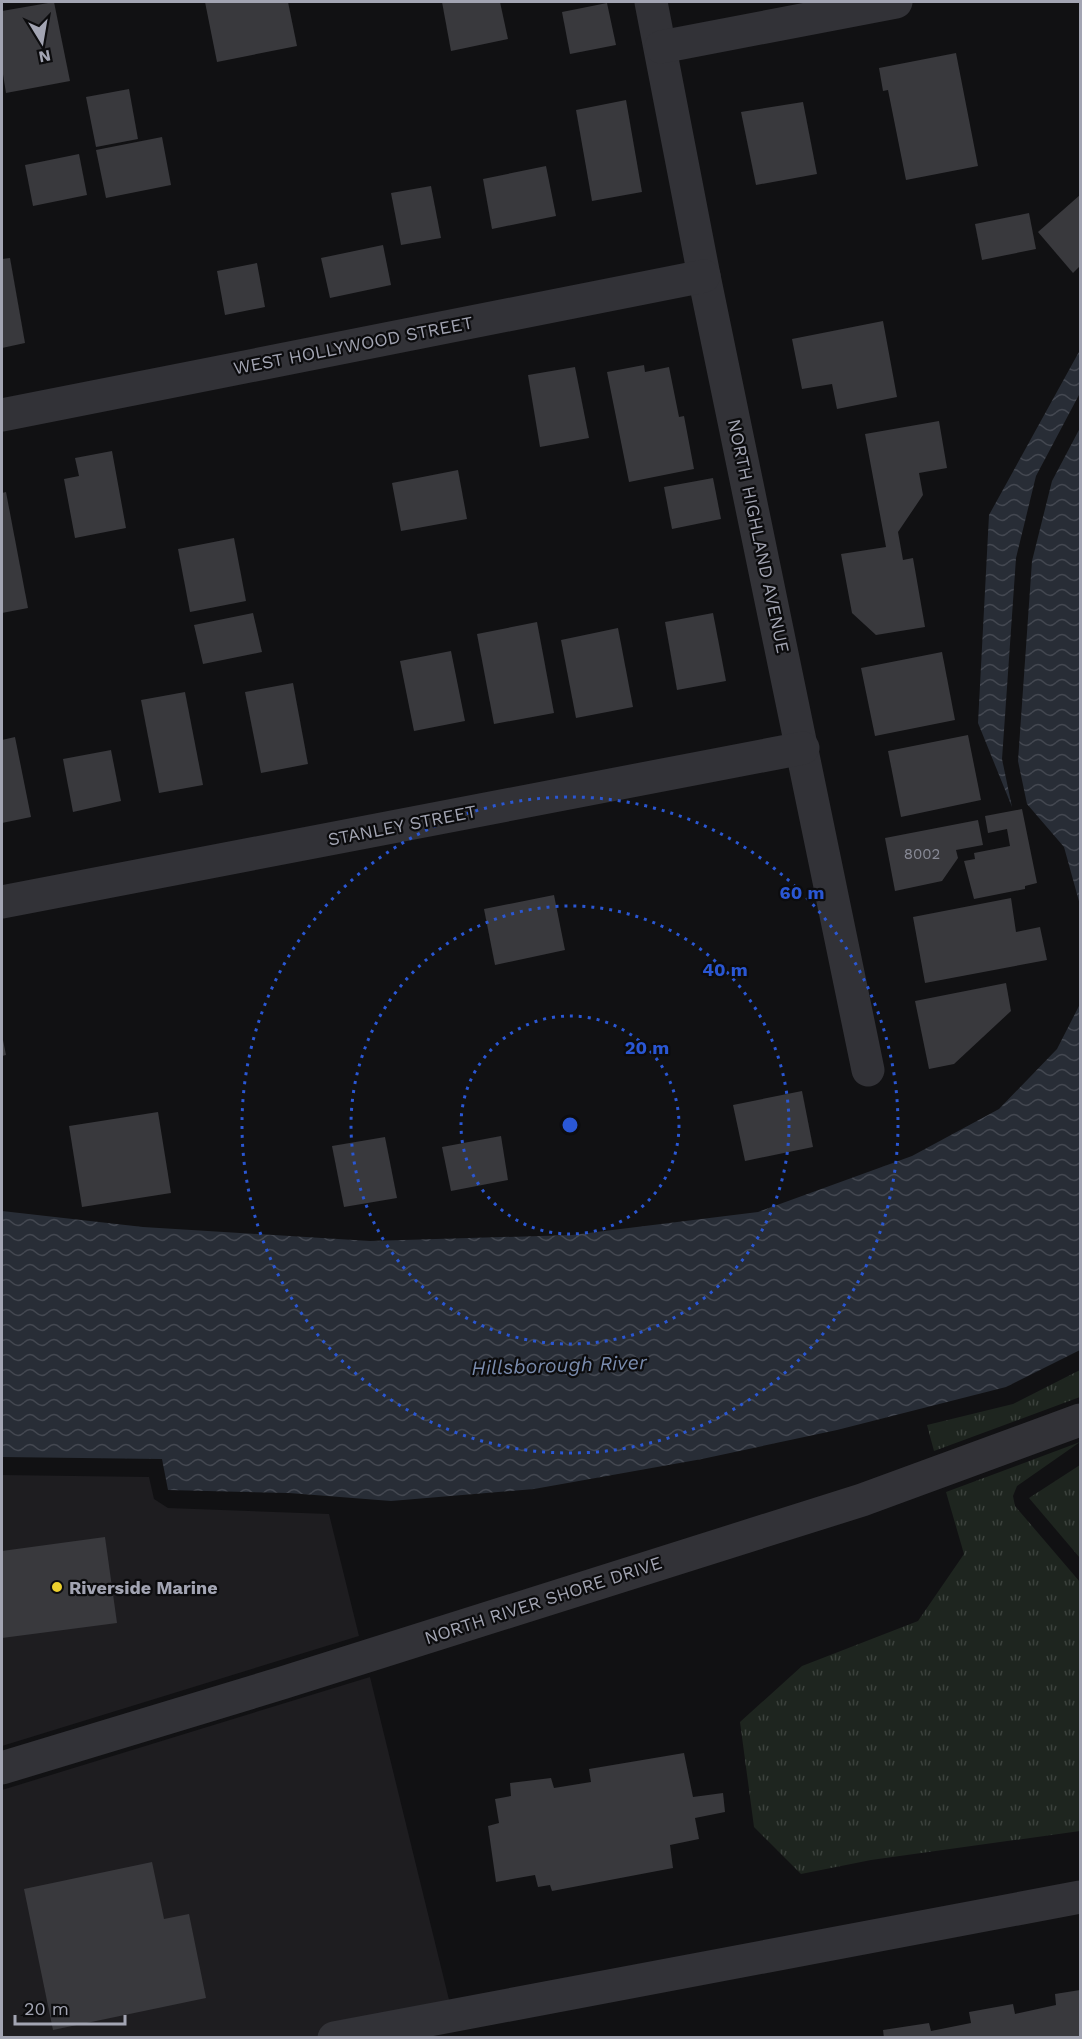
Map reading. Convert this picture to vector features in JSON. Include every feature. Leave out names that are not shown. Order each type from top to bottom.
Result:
[{"type":"street","name":"NORTH HIGHLAND AVENUE","points":[[651,2],[704,276],[868,1070]]},
{"type":"street","points":[[661,47],[896,2]]},
{"type":"street","name":"WEST HOLLYWOOD STREET","points":[[2,415],[704,276]]},
{"type":"street","name":"STANLEY STREET","points":[[2,902],[803,748]]},
{"type":"street","name":"NORTH RIVER SHORE DRIVE","points":[[2,1768],[282,1683],[862,1500],[1080,1420]]},
{"type":"street","points":[[342,2037],[1080,1897]]},
{"type":"shaded area","points":[[2,1475],[149,1477],[154,1499],[168,1508],[329,1514],[359,1636],[2,1746]]},
{"type":"shaded area","points":[[370,1677],[451,2008],[324,2037],[2,2038],[2,1790]]},
{"type":"green space","points":[[1080,1370],[1080,1397],[934,1451],[927,1425],[1013,1404]]},
{"type":"green space","points":[[1080,1442],[1017,1486],[1013,1496],[1015,1506],[1080,1582],[1080,1831],[871,1860],[801,1874],[754,1827],[740,1722],[802,1666],[918,1621],[964,1554],[946,1492]]},
{"type":"green space","points":[[1080,1465],[1080,1558],[1029,1498]]},
{"type":"water","points":[[1080,350],[1080,393],[1036,476],[1016,558],[1002,759],[1012,807],[978,723],[989,515]]},
{"type":"water","points":[[1080,428],[1080,905],[1064,847],[1027,804],[1018,761],[1032,561],[1052,481]]},
{"type":"water","name":"Hillsborough River","points":[[1080,1004],[1080,1350],[1006,1387],[837,1430],[702,1459],[534,1489],[391,1501],[289,1493],[168,1490],[162,1459],[2,1457],[2,1211],[143,1227],[370,1241],[572,1235],[758,1212],[912,1156],[999,1109],[1057,1049]]},
{"type":"building","points":[[54,2],[70,81],[6,93],[2,68],[2,11]]},
{"type":"building","points":[[205,2],[288,2],[297,46],[217,62]]},
{"type":"building","points":[[442,2],[500,2],[508,39],[451,51]]},
{"type":"building","points":[[607,3],[616,45],[570,54],[562,12]]},
{"type":"building","points":[[956,53],[978,166],[906,180],[888,90],[883,91],[879,68]]},
{"type":"building","points":[[129,89],[138,139],[96,147],[86,97]]},
{"type":"building","points":[[626,100],[642,192],[592,201],[576,110]]},
{"type":"building","points":[[803,102],[817,174],[756,185],[741,112]]},
{"type":"building","points":[[162,137],[171,185],[106,198],[96,150]]},
{"type":"building","points":[[79,154],[87,195],[33,206],[25,165]]},
{"type":"building","points":[[546,166],[556,216],[492,229],[483,179]]},
{"type":"building","points":[[431,186],[441,238],[401,245],[391,193]]},
{"type":"building","points":[[1080,195],[1080,266],[1073,273],[1038,232]]},
{"type":"building","points":[[1029,213],[1036,249],[982,260],[975,224]]},
{"type":"building","points":[[383,245],[391,285],[330,298],[321,258]]},
{"type":"building","points":[[10,258],[25,343],[2,348],[2,259]]},
{"type":"building","points":[[257,263],[265,307],[225,315],[217,271]]},
{"type":"building","points":[[883,321],[897,397],[837,409],[832,384],[802,389],[792,339]]},
{"type":"building","points":[[644,365],[645,372],[669,367],[679,417],[684,416],[694,469],[629,482],[607,372]]},
{"type":"building","points":[[575,367],[589,438],[540,447],[528,375]]},
{"type":"building","points":[[939,421],[947,468],[919,473],[923,495],[898,532],[903,560],[913,558],[925,627],[876,635],[852,613],[841,554],[886,547],[865,434]]},
{"type":"building","points":[[112,451],[126,528],[75,538],[64,479],[79,476],[75,458]]},
{"type":"building","points":[[458,470],[467,519],[401,531],[392,483]]},
{"type":"building","points":[[713,478],[721,519],[672,529],[664,487]]},
{"type":"building","points":[[6,492],[28,608],[2,613],[2,493]]},
{"type":"building","points":[[234,538],[246,601],[190,612],[178,549]]},
{"type":"building","points":[[253,613],[262,652],[203,664],[194,625]]},
{"type":"building","points":[[713,613],[726,681],[677,690],[665,622]]},
{"type":"building","points":[[537,622],[554,713],[494,724],[477,634]]},
{"type":"building","points":[[618,628],[633,707],[576,718],[561,640]]},
{"type":"building","points":[[451,651],[465,721],[414,731],[400,661]]},
{"type":"building","points":[[942,652],[955,720],[875,736],[861,668]]},
{"type":"building","points":[[293,683],[308,764],[261,773],[245,692]]},
{"type":"building","points":[[185,692],[203,785],[159,793],[141,700]]},
{"type":"building","points":[[968,735],[981,800],[901,817],[888,751]]},
{"type":"building","points":[[15,737],[31,817],[2,823],[2,740]]},
{"type":"building","points":[[111,750],[121,801],[73,812],[63,759]]},
{"type":"building","points":[[1022,809],[1037,883],[1025,886],[1025,889],[974,899],[964,861],[975,859],[974,853],[1010,846],[1007,829],[988,833],[985,816]]},
{"type":"building","points":[[978,820],[983,845],[956,850],[958,858],[942,881],[895,891],[885,838]]},
{"type":"building","points":[[554,895],[565,950],[495,965],[484,909]]},
{"type":"building","points":[[1011,898],[1016,932],[1040,927],[1047,960],[925,983],[913,917]]},
{"type":"building","points":[[1006,983],[1011,1011],[954,1064],[929,1069],[915,1001]]},
{"type":"building","points":[[2,1041],[6,1055],[2,1056]]},
{"type":"building","points":[[802,1091],[813,1147],[745,1161],[733,1105]]},
{"type":"building","points":[[158,1112],[171,1193],[82,1207],[69,1126]]},
{"type":"building","points":[[501,1136],[508,1180],[451,1191],[442,1147]]},
{"type":"building","points":[[385,1137],[397,1198],[344,1207],[332,1146]]},
{"type":"building","name":"Riverside Marine","points":[[105,1537],[117,1623],[2,1638],[2,1551]]},
{"type":"building","points":[[684,1753],[693,1797],[723,1793],[725,1812],[695,1818],[699,1839],[670,1845],[673,1868],[552,1891],[550,1885],[538,1887],[535,1875],[496,1882],[488,1826],[499,1823],[495,1799],[511,1796],[510,1783],[551,1778],[554,1788],[591,1782],[589,1769]]},
{"type":"building","points":[[152,1862],[164,1919],[189,1914],[206,1998],[53,2030],[24,1889]]},
{"type":"building","points":[[1080,1990],[1080,2038],[884,2038],[883,2030],[929,2023],[931,2031],[971,2023],[969,2012],[1013,2004],[1015,2014],[1056,2005],[1055,1994]]},
{"type":"place","name":"Riverside Marine","points":[[57,1587]]}]
